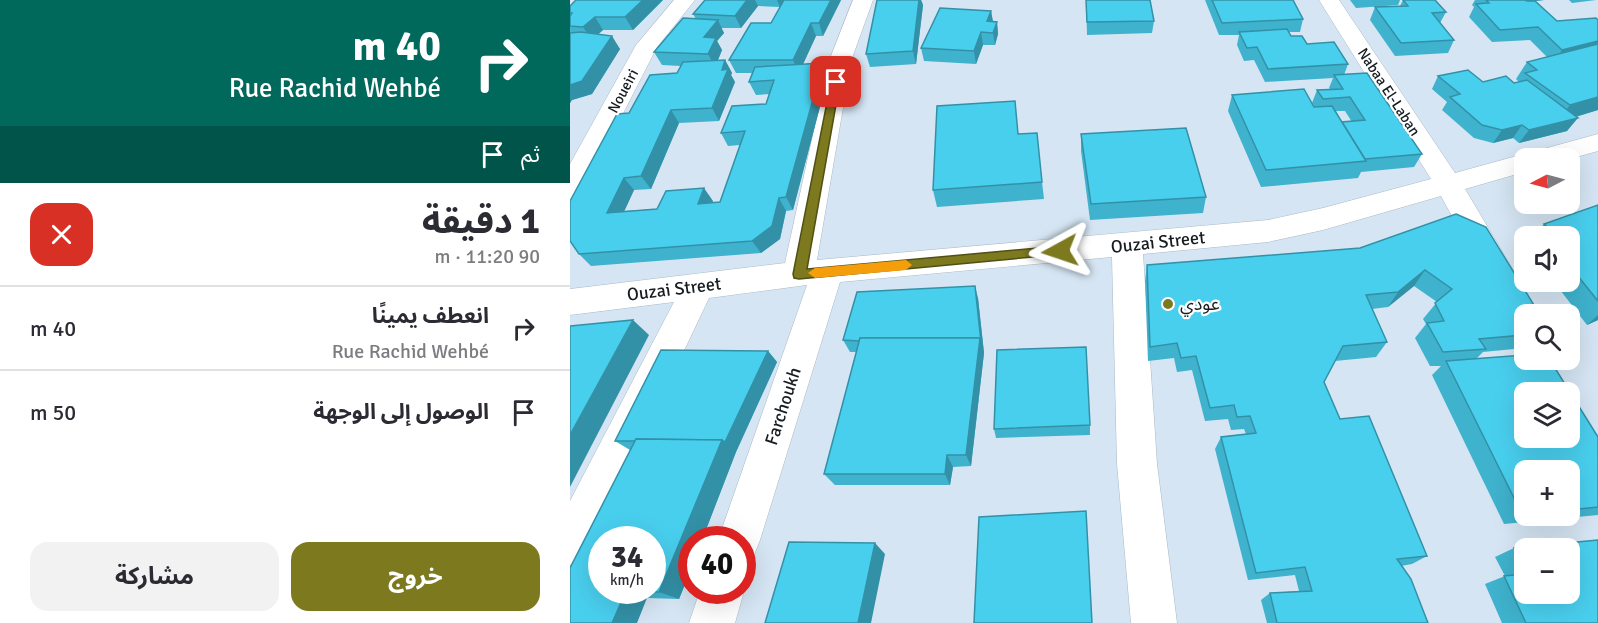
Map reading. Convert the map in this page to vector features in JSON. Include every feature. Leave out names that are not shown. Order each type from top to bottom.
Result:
[{"type":"street","name":"Noueiri","points":[[570,190],[648,45],[685,0]]},
{"type":"street","name":"Farchoukh","points":[[743,526],[813,273],[840,61],[863,0]]},
{"type":"street","name":"Nabaa El-Laban","points":[[1329,0],[1448,184],[1517,304]]},
{"type":"street","points":[[1577,148],[1598,142]]},
{"type":"street","name":"Ouzai Street","points":[[570,302],[813,273],[1268,231],[1323,219],[1514,166]]},
{"type":"street","points":[[1127,245],[1137,464],[1154,623]]},
{"type":"street","points":[[570,544],[698,287]]},
{"type":"street","points":[[712,623],[718,604]]},
{"type":"building","points":[[576,0],[643,0],[625,17],[595,17],[583,27],[570,26],[572,13],[570,13],[570,6]]},
{"type":"building","points":[[705,0],[747,0],[735,16],[693,14]]},
{"type":"building","points":[[784,0],[831,0],[819,23],[811,23],[793,60],[729,60],[751,23],[771,23]]},
{"type":"building","points":[[877,0],[919,0],[913,51],[866,54]]},
{"type":"building","points":[[1086,0],[1150,0],[1154,21],[1087,22]]},
{"type":"building","points":[[1212,0],[1293,0],[1303,19],[1222,23]]},
{"type":"building","points":[[1403,0],[1435,0],[1446,12],[1432,13],[1454,40],[1401,43],[1375,7],[1408,6]]},
{"type":"building","points":[[1486,0],[1535,1],[1557,21],[1596,18],[1598,20],[1598,41],[1562,50],[1538,27],[1500,30],[1476,4],[1489,3]]},
{"type":"building","points":[[940,8],[991,11],[987,21],[997,22],[993,33],[981,32],[974,51],[921,48]]},
{"type":"building","points":[[683,18],[718,20],[704,37],[716,38],[708,54],[654,52]]},
{"type":"building","points":[[1287,29],[1291,36],[1302,36],[1307,44],[1334,42],[1348,64],[1268,69],[1257,47],[1247,48],[1239,32]]},
{"type":"building","points":[[570,33],[612,36],[582,81],[570,85]]},
{"type":"building","points":[[1598,44],[1598,97],[1570,105],[1525,73],[1537,70],[1527,62]]},
{"type":"building","points":[[725,60],[722,70],[728,69],[712,108],[671,110],[641,176],[624,178],[607,213],[657,209],[666,191],[704,188],[698,204],[720,202],[745,131],[721,133],[732,106],[766,104],[774,80],[749,82],[755,67],[823,63],[786,197],[779,198],[772,226],[752,241],[579,254],[570,241],[570,201],[617,114],[629,113],[650,75],[677,73],[683,62]]},
{"type":"building","points":[[1468,70],[1483,82],[1506,76],[1514,83],[1527,80],[1578,118],[1529,130],[1522,125],[1502,130],[1482,125],[1450,97],[1460,94],[1438,76]]},
{"type":"building","points":[[1367,73],[1422,154],[1365,159],[1342,122],[1365,120],[1350,97],[1323,99],[1317,90],[1343,89],[1334,75]]},
{"type":"building","points":[[1304,89],[1314,107],[1332,106],[1366,161],[1266,170],[1232,95]]},
{"type":"building","points":[[1015,101],[1018,134],[1037,133],[1042,182],[933,190],[937,106]]},
{"type":"building","points":[[1186,128],[1206,197],[1091,204],[1081,134]]},
{"type":"building","points":[[1598,205],[1598,301],[1580,279],[1580,226],[1546,226],[1544,224],[1572,214],[1580,214],[1580,211]]},
{"type":"building","points":[[1456,214],[1486,227],[1514,273],[1514,292],[1526,292],[1533,304],[1514,304],[1514,336],[1479,339],[1486,349],[1443,352],[1427,323],[1444,321],[1435,303],[1452,289],[1425,270],[1398,292],[1366,295],[1387,342],[1343,346],[1324,382],[1340,419],[1369,416],[1427,556],[1397,559],[1411,579],[1428,623],[1277,623],[1270,593],[1312,591],[1305,567],[1256,573],[1221,437],[1256,433],[1250,416],[1237,417],[1234,405],[1210,408],[1196,356],[1181,358],[1177,343],[1150,347],[1147,265],[1360,248]]},
{"type":"building","points":[[975,286],[981,342],[980,338],[843,340],[857,292]]},
{"type":"building","points":[[633,320],[570,435],[570,326]]},
{"type":"building","points":[[860,338],[980,338],[966,455],[947,455],[945,474],[824,474]]},
{"type":"building","points":[[1086,347],[1090,425],[994,429],[997,350]]},
{"type":"building","points":[[661,350],[768,351],[725,442],[722,440],[636,439],[635,441],[615,441]]},
{"type":"building","points":[[1514,356],[1514,370],[1556,370],[1564,382],[1514,382],[1514,448],[1580,448],[1580,408],[1598,437],[1598,507],[1580,509],[1580,460],[1514,460],[1514,498],[1446,361]]},
{"type":"building","points":[[636,439],[722,440],[686,526],[678,526],[678,546],[666,575],[666,526],[591,526]]},
{"type":"building","points":[[1086,511],[1092,623],[974,623],[979,517]]},
{"type":"building","points":[[588,533],[588,604],[620,604],[612,623],[570,623],[570,568]]},
{"type":"building","points":[[1598,540],[1598,623],[1526,623],[1517,604],[1580,604],[1580,542]]},
{"type":"building","points":[[789,542],[875,543],[858,623],[765,623]]},
{"type":"building","points":[[1514,575],[1514,597],[1504,576]]},
{"type":"slow traffic","points":[[815,273],[906,265]]},
{"type":"place","name":"عودي","points":[[1168,304]]},
{"type":"route","points":[[836,82],[799,274],[1060,251]]}]
